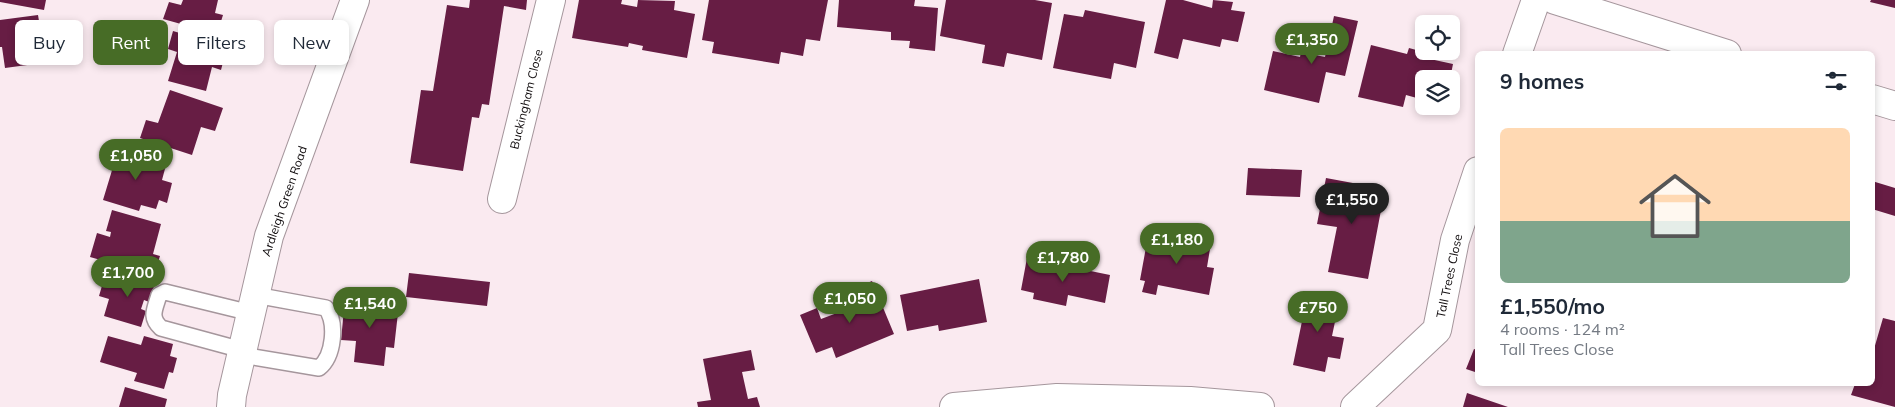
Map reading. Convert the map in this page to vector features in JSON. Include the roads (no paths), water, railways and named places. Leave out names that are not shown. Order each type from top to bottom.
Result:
[{"type":"street","name":"Ardleigh Green Road","points":[[231,407],[241,353],[269,236],[355,0]]},
{"type":"street","name":"Buckingham Close","points":[[502,199],[551,0]]},
{"type":"street","points":[[1518,51],[1536,0]]},
{"type":"street","points":[[1555,0],[1716,51]]},
{"type":"street","points":[[1875,100],[1895,106]]},
{"type":"street","name":"Tall Trees Close","points":[[1355,407],[1437,330],[1456,240],[1475,180]]},
{"type":"street","points":[[954,407],[1057,398],[1190,401],[1260,407]]},
{"type":"lane","points":[[165,292],[253,304],[326,308],[333,322],[329,356],[319,368],[241,353],[160,328],[152,315],[159,295],[165,292]]}]
